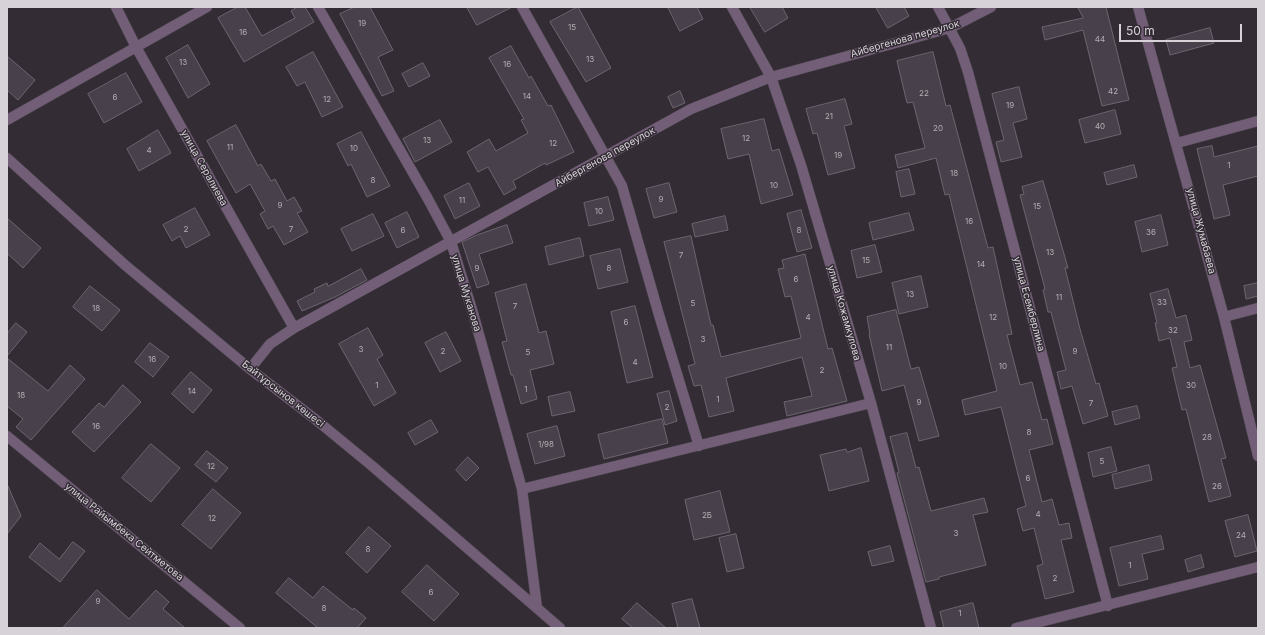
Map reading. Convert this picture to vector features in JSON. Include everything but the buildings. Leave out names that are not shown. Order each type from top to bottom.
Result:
[{"type":"street","name":"улица Сералиева","points":[[116,7],[136,47],[294,328]]},
{"type":"street","points":[[7,120],[207,7]]},
{"type":"street","name":"улица Муканова","points":[[318,7],[451,242],[473,313],[522,490],[538,608]]},
{"type":"street","points":[[522,7],[607,156],[622,186],[699,446]]},
{"type":"street","name":"улица Кожамкулова","points":[[732,7],[771,77],[801,165],[871,403],[931,628]]},
{"type":"street","name":"улица Есемберлина","points":[[938,7],[960,48],[968,72],[1108,606]]},
{"type":"street","name":"Айбергенова переулок","points":[[250,369],[270,344],[294,328],[691,109],[771,77],[950,28],[991,7]]},
{"type":"street","name":"улица Жумабаева","points":[[1138,7],[1177,143],[1224,317],[1258,456]]},
{"type":"street","points":[[1177,143],[1258,121]]},
{"type":"street","name":"Байтұрсынов көшесі","points":[[7,158],[125,265],[250,369],[315,419],[371,465],[560,628]]},
{"type":"street","points":[[1224,317],[1258,308]]},
{"type":"street","points":[[522,490],[871,403]]},
{"type":"street","name":"улица Райымбека Сейтметова","points":[[7,436],[240,628]]},
{"type":"street","points":[[1016,628],[1258,568]]}]
